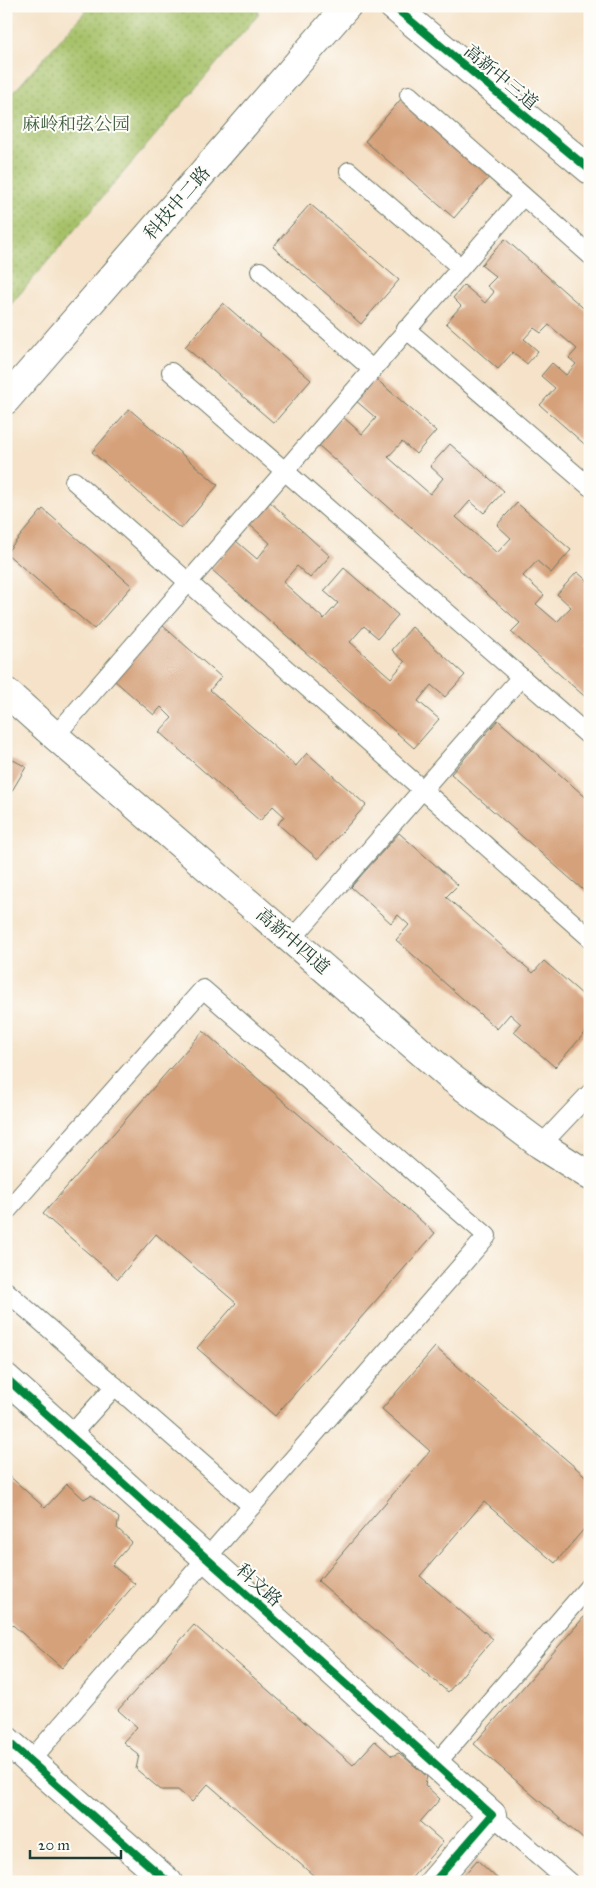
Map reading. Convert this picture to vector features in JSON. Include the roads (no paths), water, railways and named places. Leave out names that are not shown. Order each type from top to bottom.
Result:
[{"type":"main road","name":"科技中二路","points":[[6,400],[347,6]]},
{"type":"main road","name":"高新中三道","points":[[393,6],[590,170]]},
{"type":"main road","name":"高新中四道","points":[[6,692],[450,1077],[542,1145],[590,1176]]},
{"type":"main road","name":"科文路","points":[[6,1378],[492,1814]]},
{"type":"main road","points":[[6,1740],[168,1882]]},
{"type":"main road","points":[[434,1882],[492,1814]]},
{"type":"lane","points":[[409,95],[590,255]]},
{"type":"lane","points":[[349,171],[460,267]]},
{"type":"lane","points":[[55,736],[523,196]]},
{"type":"lane","points":[[260,271],[372,369]]},
{"type":"lane","points":[[406,329],[590,487]]},
{"type":"lane","points":[[171,372],[590,737]]},
{"type":"lane","points":[[74,481],[590,938]]},
{"type":"lane","points":[[291,940],[521,677]]},
{"type":"lane","points":[[6,1212],[203,989],[486,1236],[30,1761]]},
{"type":"lane","points":[[542,1145],[590,1093]]},
{"type":"lane","points":[[6,1291],[252,1506]]},
{"type":"lane","points":[[70,1436],[115,1386]]},
{"type":"lane","points":[[436,1764],[590,1585]]},
{"type":"lane","points":[[492,1814],[569,1882]]},
{"type":"park label","name":"麻岭和弦公园","points":[[76,124]]}]
